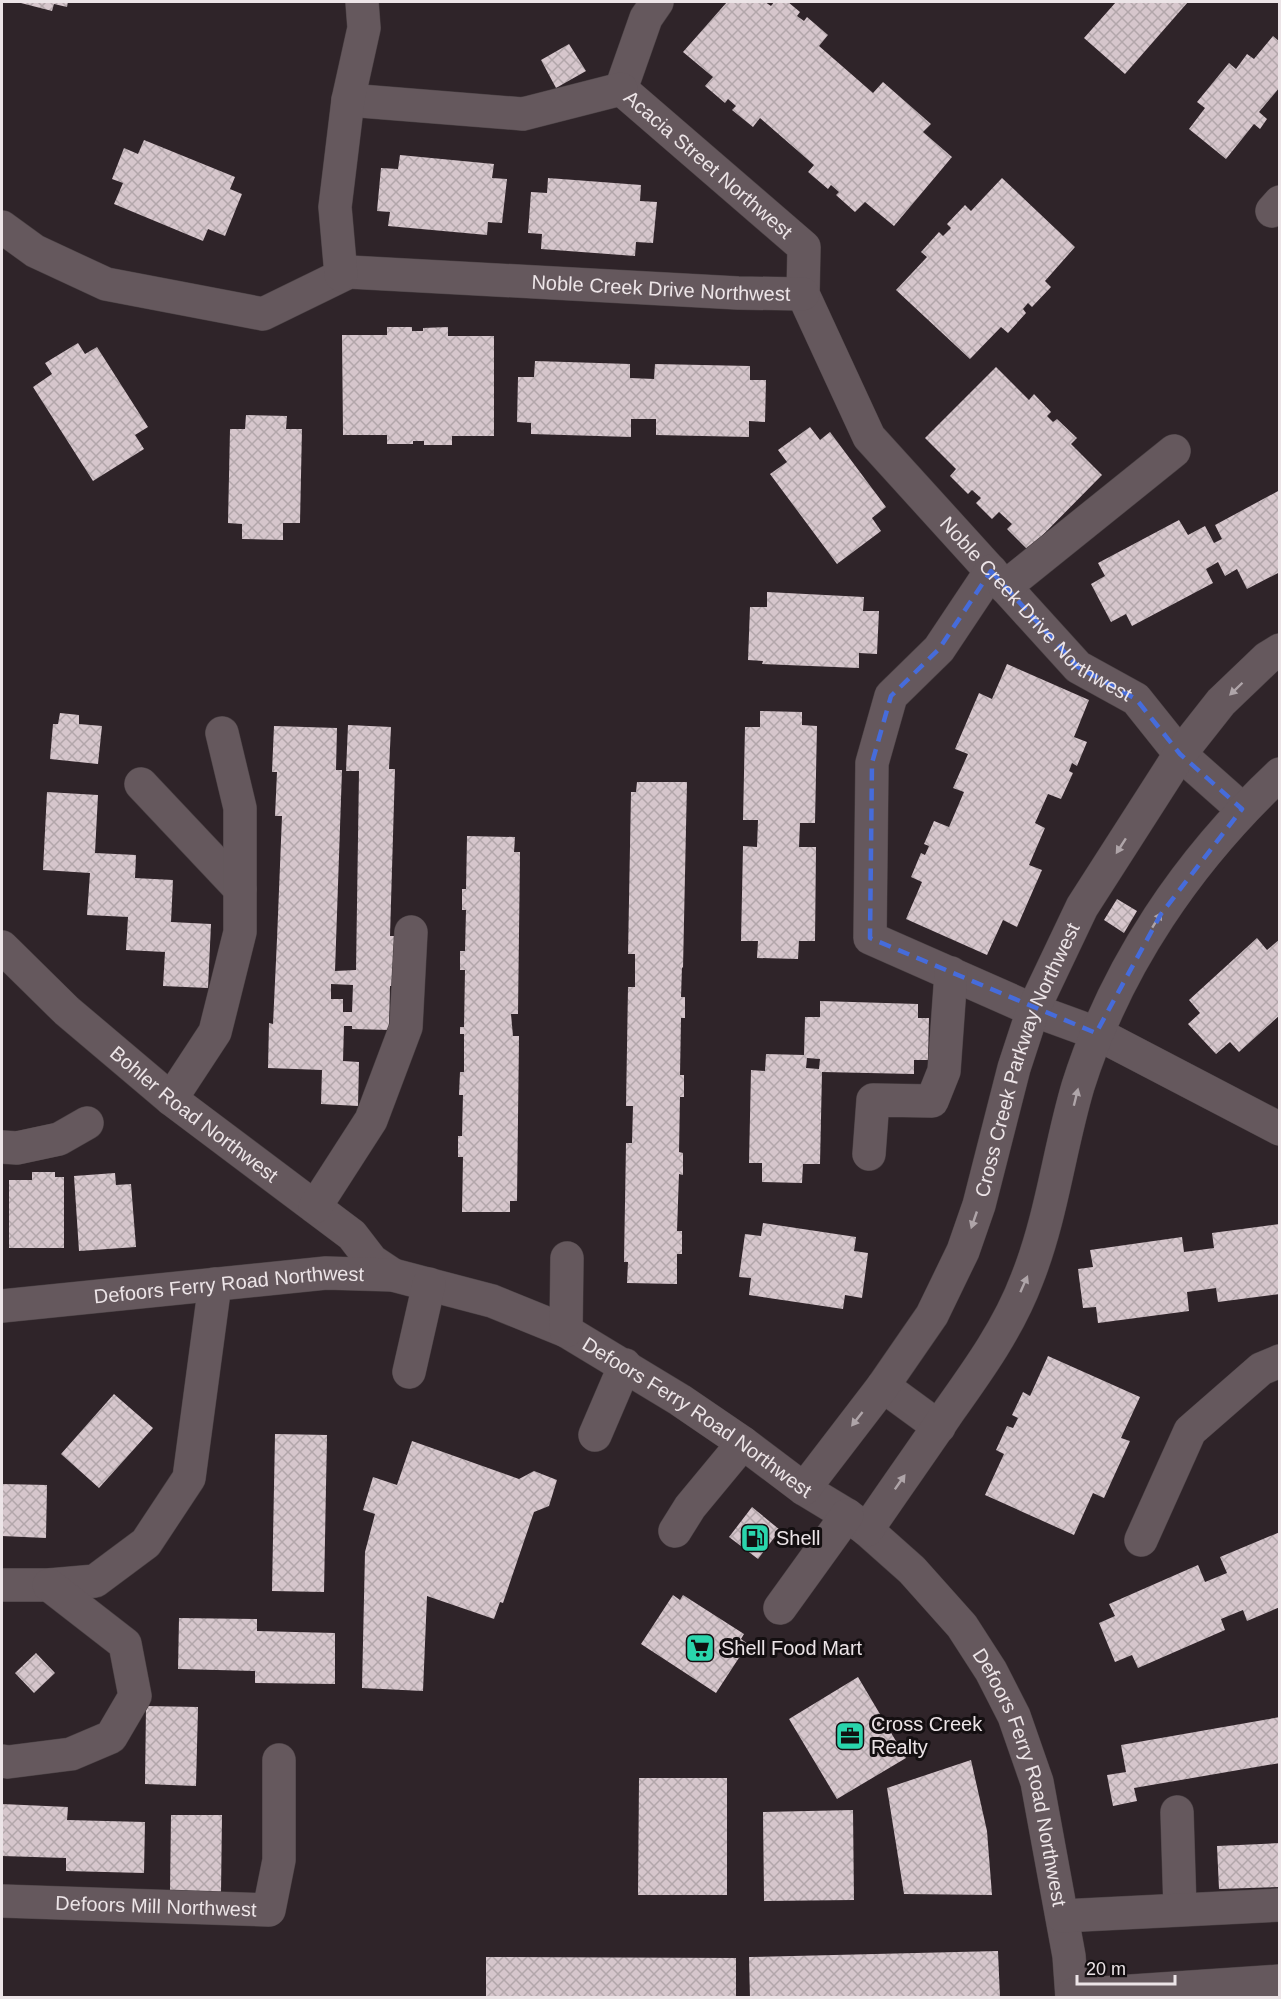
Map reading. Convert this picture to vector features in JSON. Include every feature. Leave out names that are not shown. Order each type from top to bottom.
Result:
[{"type":"street","points":[[341,275],[334,207],[348,100],[364,28],[362,2]]},
{"type":"street","name":"Acacia Street Northwest","points":[[657,2],[646,18],[621,89],[804,247],[803,294]]},
{"type":"street","points":[[348,100],[523,114],[621,89]]},
{"type":"street","name":"Noble Creek Drive Northwest","points":[[2,227],[35,251],[106,284],[263,314],[349,272],[738,293],[803,294],[869,437],[1078,667],[1136,699],[1180,754],[1242,809]]},
{"type":"street","points":[[1174,451],[998,579],[939,649],[891,696],[872,763],[870,938],[1033,1010],[1096,1034],[1280,1128]]},
{"type":"street","name":"Cross Creek Parkway Northwest","points":[[804,1489],[883,1386],[932,1315],[963,1251],[979,1204],[1014,1068],[1033,1010],[1082,907],[1180,754],[1221,702],[1267,658],[1280,650]]},
{"type":"street","points":[[171,1099],[215,1032],[240,932],[240,808],[222,733]]},
{"type":"street","points":[[780,1608],[939,1427],[992,1350],[1027,1280],[1046,1222],[1078,1088],[1096,1034],[1121,980],[1161,914],[1199,860],[1242,809],[1280,774]]},
{"type":"street","points":[[141,784],[240,889]]},
{"type":"street","points":[[315,1207],[371,1120],[406,1027],[411,932]]},
{"type":"street","name":"Bohler Road Northwest","points":[[2,947],[67,1011],[171,1099],[352,1235],[372,1261],[393,1275]]},
{"type":"street","points":[[869,1154],[873,1100],[932,1101],[944,1071],[951,973]]},
{"type":"street","points":[[2,1147],[17,1148],[59,1139],[87,1123]]},
{"type":"street","points":[[566,1331],[567,1258]]},
{"type":"street","name":"Defoors Ferry Road Northwest","points":[[2,1306],[326,1273],[393,1275],[492,1301],[566,1331],[625,1365],[743,1443],[804,1489],[857,1522],[912,1570],[962,1626],[991,1671],[1014,1716],[1037,1782],[1069,1956],[1072,1996]]},
{"type":"street","points":[[2,1585],[49,1586],[95,1581],[146,1543],[189,1478],[215,1284]]},
{"type":"street","points":[[409,1372],[429,1284]]},
{"type":"street","points":[[1141,1540],[1190,1431],[1260,1369],[1280,1361]]},
{"type":"street","points":[[595,1435],[625,1365]]},
{"type":"street","points":[[883,1386],[939,1427]]},
{"type":"street","points":[[675,1531],[690,1508],[743,1443]]},
{"type":"street","points":[[2,1761],[71,1754],[111,1737],[135,1696],[125,1644],[49,1586]]},
{"type":"street","name":"Defoors Mill Northwest","points":[[2,1901],[268,1910],[279,1860],[279,1760]]},
{"type":"street","points":[[1177,1812],[1180,1909]]},
{"type":"street","points":[[1062,1916],[1280,1905]]},
{"type":"street","points":[[1072,1996],[1272,1987]]},
{"type":"highlighted area","points":[[991,571],[1078,667],[1136,699],[1180,754],[1242,809],[1161,914],[1096,1033],[870,938],[872,763],[891,696],[939,649]]},
{"type":"building","points":[[17,2],[68,2],[67,7],[54,4],[52,11]]},
{"type":"building","points":[[727,2],[765,2],[771,6],[774,2],[788,2],[800,12],[797,16],[804,21],[807,17],[828,35],[819,46],[873,93],[883,82],[931,124],[923,132],[952,157],[894,226],[865,202],[855,212],[836,195],[839,192],[831,185],[828,189],[808,172],[814,165],[760,118],[753,127],[732,110],[736,106],[728,99],[725,103],[705,86],[713,77],[683,52]]},
{"type":"building","points":[[1116,2],[1188,2],[1125,74],[1084,38]]},
{"type":"building","points":[[1273,36],[1280,42],[1280,87],[1259,112],[1267,119],[1260,129],[1254,124],[1226,159],[1189,129],[1205,108],[1197,102],[1229,63],[1236,69],[1247,54],[1254,59]]},
{"type":"building","points":[[569,44],[586,71],[556,88],[541,60]]},
{"type":"building","points":[[144,140],[235,177],[230,189],[242,194],[225,236],[208,229],[203,241],[114,204],[123,183],[112,179],[124,148],[138,154]]},
{"type":"building","points":[[400,155],[494,164],[492,178],[507,179],[502,223],[488,222],[487,235],[388,226],[390,212],[377,211],[381,168],[398,169]]},
{"type":"building","points":[[548,178],[641,185],[640,201],[657,202],[653,243],[636,242],[635,256],[541,249],[542,234],[528,233],[531,192],[547,193]]},
{"type":"building","points":[[1002,178],[1075,247],[1045,281],[1051,287],[1032,307],[1028,303],[1023,309],[1026,313],[1008,333],[1001,327],[970,359],[896,290],[927,257],[921,252],[939,232],[943,236],[951,228],[947,224],[965,205],[971,211]]},
{"type":"building","points":[[387,327],[412,327],[412,331],[423,331],[423,328],[448,327],[448,336],[494,336],[494,436],[452,436],[452,445],[424,445],[424,441],[413,441],[413,444],[387,444],[387,435],[343,435],[342,335],[387,335]]},
{"type":"building","points":[[78,343],[85,354],[97,347],[148,427],[135,435],[144,449],[93,481],[33,387],[52,374],[45,363]]},
{"type":"building","points":[[535,361],[630,364],[630,378],[654,379],[655,364],[750,366],[750,380],[766,380],[765,422],[749,421],[749,437],[656,435],[656,419],[631,419],[631,437],[531,434],[531,423],[517,422],[518,377],[534,377]]},
{"type":"building","points":[[996,367],[1029,400],[1034,394],[1051,412],[1047,416],[1053,422],[1057,419],[1077,438],[1071,444],[1102,475],[1028,550],[1007,529],[1012,524],[999,512],[992,519],[976,503],[981,498],[972,490],[968,494],[950,476],[956,469],[925,438]]},
{"type":"building","points":[[246,415],[287,416],[286,429],[302,429],[300,523],[283,523],[283,540],[242,539],[242,524],[228,523],[230,429],[245,429]]},
{"type":"building","points":[[810,427],[820,440],[830,432],[886,507],[872,518],[881,531],[837,564],[770,474],[787,462],[778,450]]},
{"type":"building","points":[[1280,490],[1280,572],[1247,589],[1237,569],[1225,576],[1218,562],[1206,569],[1213,583],[1132,626],[1126,614],[1111,622],[1091,584],[1105,576],[1098,563],[1179,520],[1188,535],[1205,526],[1214,543],[1222,539],[1215,525]]},
{"type":"building","points":[[767,592],[864,597],[863,611],[879,611],[877,654],[859,653],[859,668],[762,664],[763,661],[748,660],[750,607],[767,607]]},
{"type":"building","points":[[1007,664],[1089,700],[1074,737],[1087,742],[1077,766],[1072,763],[1069,771],[1073,773],[1061,799],[1048,794],[1035,823],[1045,828],[1029,865],[1042,870],[1017,927],[1003,920],[987,955],[906,919],[922,882],[911,877],[921,853],[925,855],[929,846],[924,844],[934,821],[949,827],[964,792],[953,788],[968,754],[955,749],[979,693],[992,699]]},
{"type":"building","points":[[760,711],[802,712],[802,725],[817,726],[815,823],[800,823],[799,847],[816,847],[815,941],[799,941],[798,959],[757,958],[758,941],[741,941],[743,846],[757,847],[758,820],[743,820],[745,727],[760,727]]},
{"type":"building","points":[[60,713],[79,715],[79,724],[102,726],[98,764],[50,759],[53,724],[58,724]]},
{"type":"building","points":[[348,725],[391,727],[389,769],[395,769],[390,936],[395,936],[393,986],[390,986],[389,1030],[352,1029],[352,1026],[344,1026],[343,1061],[359,1062],[358,1106],[321,1104],[322,1070],[268,1068],[269,1023],[273,1024],[282,816],[275,816],[277,772],[272,772],[274,726],[337,728],[336,770],[342,770],[335,971],[356,970],[359,771],[346,771]],"holes":[[[331,984],[353,985],[352,1012],[343,1012],[343,999],[331,999]]]},
{"type":"building","points":[[637,782],[687,782],[681,997],[685,997],[685,1018],[681,1018],[680,1075],[684,1075],[684,1097],[680,1097],[679,1152],[683,1153],[683,1175],[679,1174],[677,1231],[682,1231],[682,1254],[677,1254],[677,1284],[627,1283],[628,1262],[624,1262],[626,1143],[632,1143],[633,1106],[626,1106],[628,987],[635,987],[635,954],[628,954],[631,792],[636,792]]},
{"type":"building","points":[[47,792],[98,795],[95,853],[136,855],[135,878],[173,880],[171,922],[211,924],[208,988],[163,986],[165,952],[126,950],[128,917],[87,915],[90,873],[43,870]]},
{"type":"building","points":[[467,836],[515,837],[514,852],[520,852],[518,1014],[511,1014],[513,1036],[519,1036],[517,1201],[510,1201],[510,1212],[462,1212],[463,1157],[458,1157],[458,1136],[462,1136],[463,1095],[459,1095],[460,1072],[464,1072],[464,1034],[460,1034],[460,1027],[464,1027],[465,970],[460,970],[460,951],[465,951],[466,910],[462,910],[462,889],[466,889]]},
{"type":"building","points":[[1117,899],[1137,911],[1124,933],[1104,920]]},
{"type":"building","points":[[1257,938],[1267,950],[1280,939],[1280,1015],[1239,1052],[1230,1042],[1216,1054],[1188,1024],[1200,1013],[1189,1000]]},
{"type":"building","points":[[820,1001],[918,1004],[918,1018],[929,1018],[928,1060],[914,1060],[914,1074],[822,1072],[820,1164],[803,1164],[802,1183],[762,1182],[762,1163],[749,1163],[751,1070],[765,1071],[766,1054],[804,1055],[805,1017],[820,1017]],"holes":[[[807,1058],[820,1059],[819,1069],[806,1068]]]},
{"type":"building","points":[[32,1172],[55,1172],[55,1177],[64,1177],[64,1248],[9,1248],[9,1180],[32,1180]]},
{"type":"building","points":[[115,1173],[116,1185],[131,1184],[136,1247],[79,1251],[74,1176]]},
{"type":"building","points":[[763,1223],[856,1237],[854,1251],[868,1253],[862,1298],[845,1295],[843,1309],[749,1295],[751,1278],[739,1277],[745,1234],[761,1236]]},
{"type":"building","points":[[1280,1224],[1280,1294],[1218,1302],[1216,1288],[1187,1292],[1189,1311],[1098,1323],[1096,1307],[1083,1308],[1078,1269],[1093,1267],[1090,1250],[1182,1237],[1184,1252],[1214,1248],[1212,1233]]},
{"type":"building","points":[[1048,1356],[1140,1397],[1121,1438],[1130,1441],[1104,1498],[1093,1493],[1074,1535],[985,1495],[1004,1454],[996,1450],[1007,1426],[1013,1428],[1018,1418],[1012,1415],[1023,1392],[1030,1396]]},
{"type":"building","points":[[114,1394],[153,1428],[99,1488],[61,1454]]},
{"type":"building","points":[[275,1434],[327,1435],[324,1592],[272,1591]]},
{"type":"building","points":[[412,1441],[519,1479],[534,1471],[557,1480],[549,1506],[534,1512],[503,1603],[500,1602],[494,1619],[427,1596],[423,1691],[362,1688],[365,1552],[375,1514],[363,1510],[373,1477],[397,1485]]},
{"type":"building","points":[[2,1484],[47,1485],[46,1538],[2,1536]]},
{"type":"building","points":[[752,1507],[780,1530],[758,1559],[729,1537]]},
{"type":"building","points":[[1280,1532],[1280,1607],[1247,1621],[1243,1610],[1221,1619],[1225,1630],[1138,1668],[1132,1655],[1115,1662],[1099,1623],[1115,1616],[1109,1604],[1198,1565],[1205,1582],[1227,1573],[1220,1557]]},
{"type":"building","points":[[673,1595],[680,1600],[683,1595],[744,1634],[741,1639],[748,1644],[716,1693],[641,1644]]},
{"type":"building","points":[[179,1618],[257,1619],[257,1631],[335,1633],[335,1684],[255,1683],[255,1671],[178,1669]]},
{"type":"building","points":[[36,1653],[55,1673],[34,1693],[15,1673]]},
{"type":"building","points":[[858,1677],[906,1758],[837,1799],[789,1719]]},
{"type":"building","points":[[146,1706],[198,1707],[196,1786],[145,1784]]},
{"type":"building","points":[[1280,1717],[1280,1763],[1134,1788],[1137,1801],[1113,1806],[1107,1775],[1126,1772],[1121,1745]]},
{"type":"building","points":[[971,1760],[987,1831],[992,1895],[904,1894],[887,1788]]},
{"type":"building","points":[[639,1778],[727,1778],[727,1895],[638,1895]]},
{"type":"building","points":[[2,1804],[68,1807],[67,1820],[145,1822],[144,1873],[66,1871],[66,1858],[2,1856]]},
{"type":"building","points":[[853,1810],[854,1900],[764,1901],[763,1812]]},
{"type":"building","points":[[171,1815],[222,1815],[221,1893],[170,1892]]},
{"type":"building","points":[[1280,1843],[1280,1887],[1219,1889],[1217,1846]]},
{"type":"building","points":[[998,1951],[1000,1998],[750,1998],[749,1957]]},
{"type":"building","points":[[486,1957],[736,1958],[736,1998],[486,1998]]},
{"type":"place","name":"Shell","points":[[755,1538]]},
{"type":"place","name":"Shell Food Mart","points":[[700,1648]]},
{"type":"place","name":"Cross Creek Realty","points":[[850,1736]]}]
